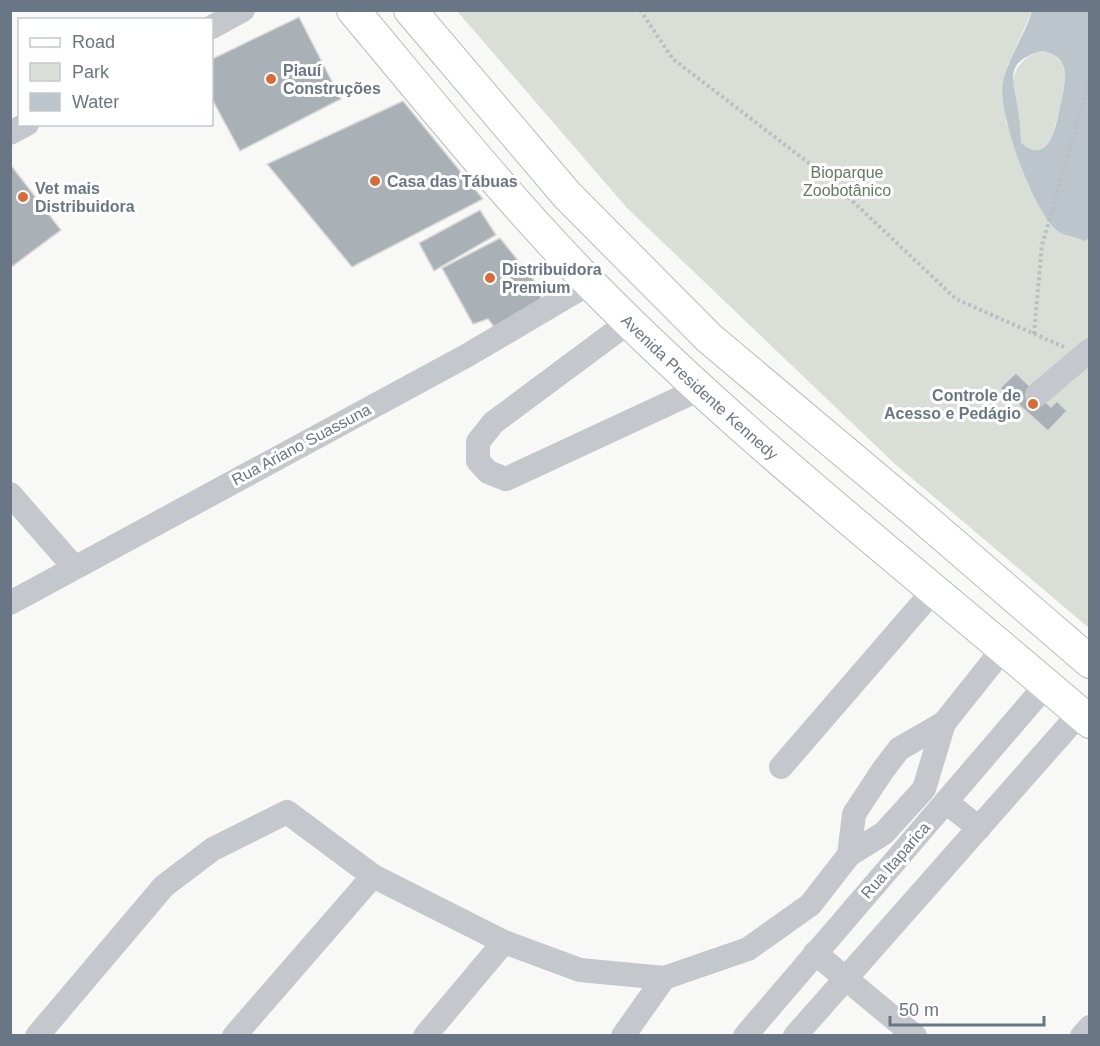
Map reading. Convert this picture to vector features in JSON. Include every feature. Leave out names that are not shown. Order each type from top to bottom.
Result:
[{"type":"main road","name":"Avenida Presidente Kennedy","points":[[353,10],[534,222],[590,283],[702,388],[1085,718]]},
{"type":"main road","points":[[410,10],[567,195],[709,338],[929,523],[1089,662]]},
{"type":"street","points":[[213,26],[243,10]]},
{"type":"street","name":"Rua Ariano Suassuna","points":[[10,603],[466,356],[590,283]]},
{"type":"street","points":[[630,321],[493,423],[478,442],[478,461],[488,472],[506,479],[702,388]]},
{"type":"street","points":[[1037,394],[1087,352]]},
{"type":"street","points":[[10,494],[74,567]]},
{"type":"street","points":[[781,767],[934,590]]},
{"type":"street","points":[[849,855],[854,814],[883,770],[899,749],[944,723],[1003,649]]},
{"type":"street","name":"Rua Itaparica","points":[[745,1035],[1046,686]]},
{"type":"street","points":[[795,1035],[979,828],[1085,718]]},
{"type":"street","points":[[37,1035],[164,886],[213,849],[287,812],[373,876],[504,942],[580,970],[664,978],[748,949],[810,905],[849,855],[884,833],[924,789],[944,723]]},
{"type":"street","points":[[946,802],[979,828]]},
{"type":"street","points":[[234,1035],[373,876]]},
{"type":"street","points":[[425,1035],[504,942]]},
{"type":"street","points":[[815,953],[915,1035]]},
{"type":"street","points":[[623,1035],[664,978]]},
{"type":"street","points":[[1082,1035],[1089,1027]]},
{"type":"path","points":[[640,10],[673,58],[827,177],[956,299],[1034,334],[1087,352]]},
{"type":"path","points":[[1034,334],[1042,245],[1089,78]]},
{"type":"green space","name":"Bioparque Zoobotânico","points":[[457,11],[1032,11],[1007,67],[1006,121],[1028,184],[1044,212],[1060,232],[1085,240],[1089,238],[1089,628],[895,464],[627,208]]},
{"type":"green space","points":[[1041,51],[1059,59],[1065,72],[1065,80],[1053,133],[1044,147],[1038,151],[1021,144],[1012,89],[1018,66]]},
{"type":"water","points":[[1032,11],[1089,11],[1090,238],[1085,241],[1059,232],[1049,222],[1029,185],[1011,138],[1003,97],[1003,83],[1005,73]],"holes":[[[1041,51],[1059,58],[1063,65],[1064,89],[1050,141],[1038,150],[1031,149],[1021,143],[1013,74],[1020,61],[1029,56]]]},
{"type":"building","name":"Piauí Construções","points":[[299,17],[341,99],[240,151],[213,101],[213,59]]},
{"type":"building","name":"Casa das Tábuas","points":[[403,101],[483,199],[352,267],[267,164]]},
{"type":"building","name":"Vet mais Distribuidora","points":[[10,164],[61,230],[10,268]]},
{"type":"building","points":[[480,210],[496,235],[434,271],[419,243]]},
{"type":"building","name":"Distribuidora Premium","points":[[500,238],[541,289],[541,299],[494,327],[488,319],[473,324],[442,268]]},
{"type":"building","name":"Controle de Acesso e Pedágio","points":[[1016,373],[1051,407],[1057,401],[1067,411],[1048,431],[1000,388]]},
{"type":"place","name":"Piauí Construções","points":[[271,79]]},
{"type":"place","name":"Casa das Tábuas","points":[[375,181]]},
{"type":"place","name":"Vet mais Distribuidora","points":[[23,197]]},
{"type":"place","name":"Distribuidora Premium","points":[[490,278]]},
{"type":"place","name":"Controle de Acesso e Pedágio","points":[[1033,404]]}]
